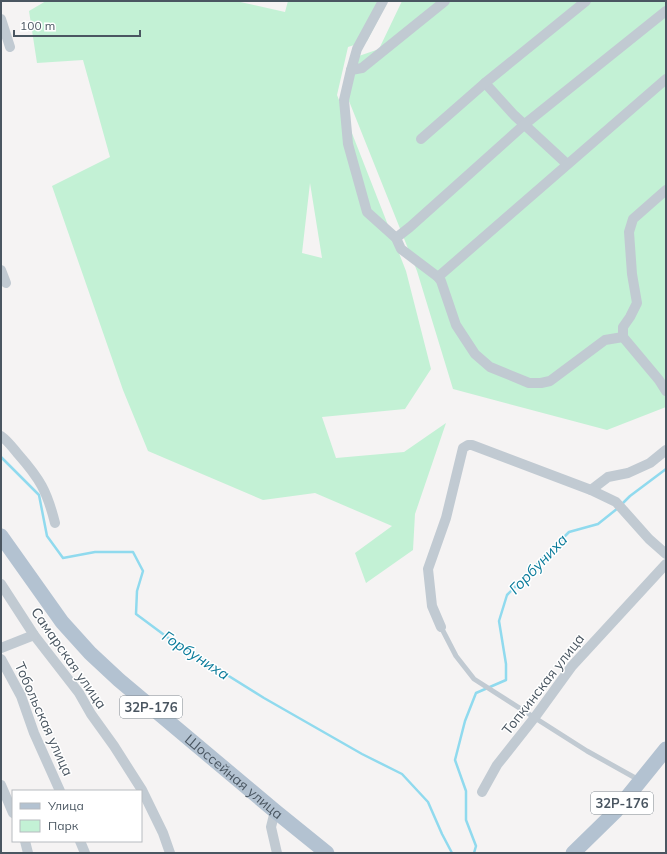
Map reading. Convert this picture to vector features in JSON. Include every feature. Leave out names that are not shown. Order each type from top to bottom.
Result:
[{"type":"main road","name":"Шоссейная улица","points":[[1,536],[62,622],[90,653],[119,680],[275,812],[327,853]]},
{"type":"main road","name":"32Р-176","points":[[574,853],[615,812],[666,748]]},
{"type":"street","points":[[383,1],[357,49],[344,100],[348,144],[367,212],[396,238],[401,250],[438,277],[441,281],[456,325],[475,354],[490,367],[529,383],[542,383],[550,381],[606,340],[623,336]]},
{"type":"street","points":[[351,70],[362,68],[445,1]]},
{"type":"street","points":[[421,139],[485,83],[586,1]]},
{"type":"street","points":[[396,238],[525,124],[666,11]]},
{"type":"street","points":[[1,20],[10,47]]},
{"type":"street","points":[[438,277],[666,79]]},
{"type":"street","points":[[485,83],[514,115],[567,164]]},
{"type":"street","points":[[666,190],[633,219],[629,232],[632,274],[637,303],[623,327],[623,336],[659,380],[666,391]]},
{"type":"street","points":[[1,270],[6,283]]},
{"type":"street","points":[[1,436],[41,482],[49,499],[55,523]]},
{"type":"street","points":[[441,627],[432,606],[428,569],[446,518],[463,448],[468,445],[472,445],[591,490],[616,502],[666,554]]},
{"type":"street","points":[[591,490],[608,477],[628,473],[650,463],[666,450]]},
{"type":"street","name":"Топкинская улица","points":[[482,792],[497,765],[535,717],[572,666],[666,564]]},
{"type":"street","name":"Самарская улица","points":[[1,584],[34,635],[79,693],[91,714],[114,746],[142,790],[163,832],[170,853]]},
{"type":"street","points":[[1,648],[34,635]]},
{"type":"street","name":"Тобольская улица","points":[[1,659],[21,696],[34,733],[60,790]]},
{"type":"street","points":[[1,785],[4,802],[12,812]]},
{"type":"street","points":[[275,812],[271,827],[277,853]]},
{"type":"street","points":[[24,842],[28,853]]},
{"type":"street","points":[[80,842],[85,853]]},
{"type":"lane","points":[[441,627],[456,656],[474,679],[587,751],[640,781]]},
{"type":"green space","points":[[46,1],[236,1],[285,12],[288,1],[388,1],[367,41],[348,47],[337,95],[406,271],[431,369],[405,409],[322,417],[336,458],[404,452],[446,423],[415,514],[413,550],[366,583],[355,553],[392,526],[315,493],[263,500],[148,451],[123,390],[52,186],[110,157],[83,60],[37,63],[29,11]],"holes":[[[310,183],[322,258],[302,253]]]},
{"type":"green space","points":[[402,1],[666,1],[666,407],[607,430],[453,389],[417,271],[347,96],[356,57],[379,49]]},
{"type":"waterway","name":"Горбуниха","points":[[1,457],[39,495],[47,536],[63,558],[95,552],[133,552],[143,571],[137,591],[136,614],[171,640],[264,698],[362,754],[402,774],[428,802],[452,853]]},
{"type":"waterway","name":"Горбуниха","points":[[621,505],[630,496],[666,469]]},
{"type":"waterway","name":"Горбуниха","points":[[474,853],[476,846],[466,820],[466,791],[455,760],[465,721],[476,693],[506,680],[506,664],[499,621],[507,595],[569,532],[598,524],[618,508]]}]
